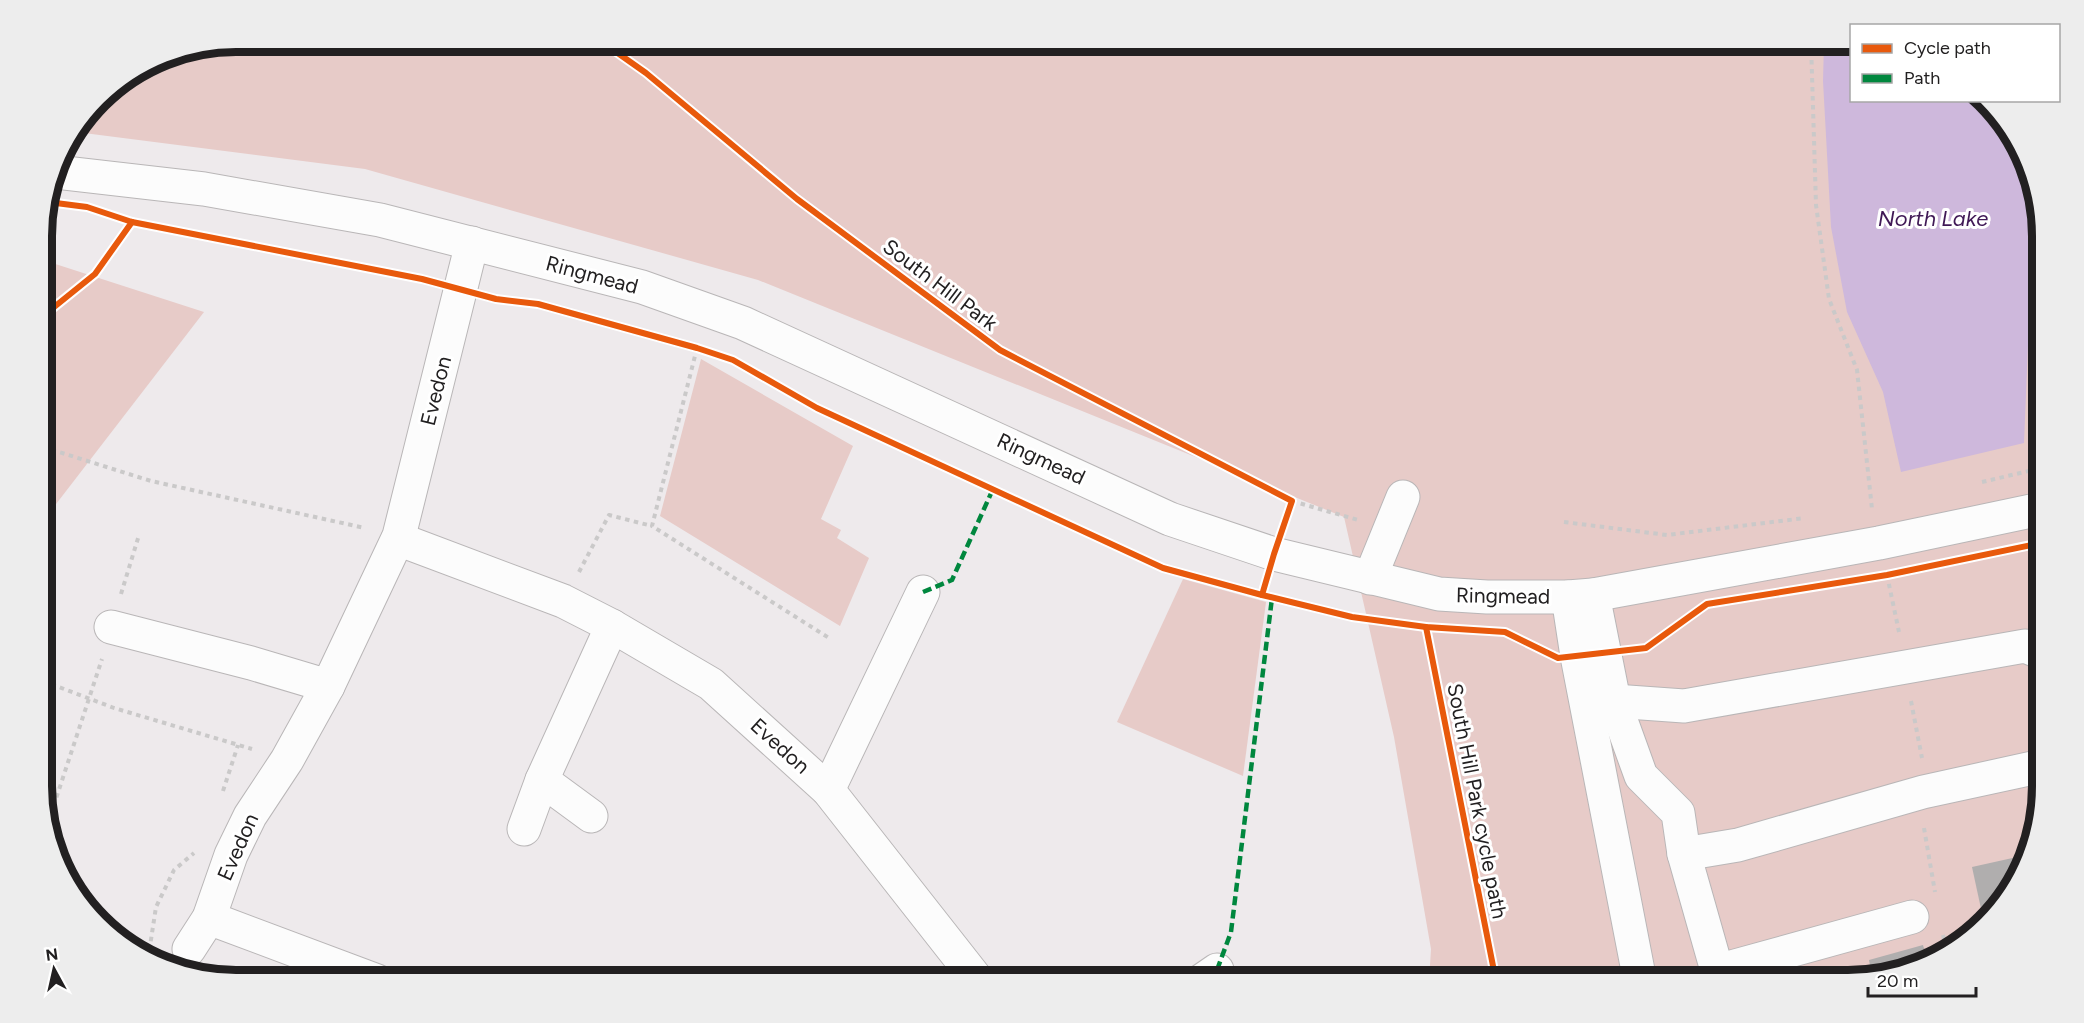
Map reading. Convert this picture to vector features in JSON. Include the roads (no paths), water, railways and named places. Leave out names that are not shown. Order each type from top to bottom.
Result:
[{"type":"street","name":"Ringmead","points":[[64,172],[204,189],[380,220],[642,287],[743,323],[1170,519],[1274,554],[1439,594],[1487,597],[1580,596],[1880,543],[2032,511]]},
{"type":"street","name":"Evedon","points":[[189,949],[209,918],[231,855],[250,816],[287,760],[327,686],[399,537],[471,243]]},
{"type":"street","points":[[1370,578],[1403,497]]},
{"type":"street","name":"Evedon","points":[[399,537],[563,602],[612,626],[711,684],[828,790],[965,970]]},
{"type":"street","name":"Evedon","points":[[828,790],[923,592]]},
{"type":"street","points":[[1580,596],[1641,776],[1678,813],[1684,854],[1717,970]]},
{"type":"street","points":[[1580,596],[1577,656],[1638,970]]},
{"type":"street","points":[[524,829],[542,780],[612,626]]},
{"type":"street","points":[[111,627],[250,663],[327,686]]},
{"type":"street","points":[[1614,701],[1684,706],[2032,648]]},
{"type":"street","points":[[1684,854],[1738,845],[1923,792],[2032,768]]},
{"type":"street","points":[[542,780],[591,816]]},
{"type":"street","points":[[209,918],[348,970]]},
{"type":"street","points":[[1742,970],[1927,922]]},
{"type":"water","name":"North Lake","points":[[1824,52],[1850,52],[1850,102],[1974,102],[1994,124],[2007,144],[2018,166],[2025,189],[2032,236],[2024,443],[1901,472],[1883,392],[1847,312],[1831,227],[1823,81]]}]
